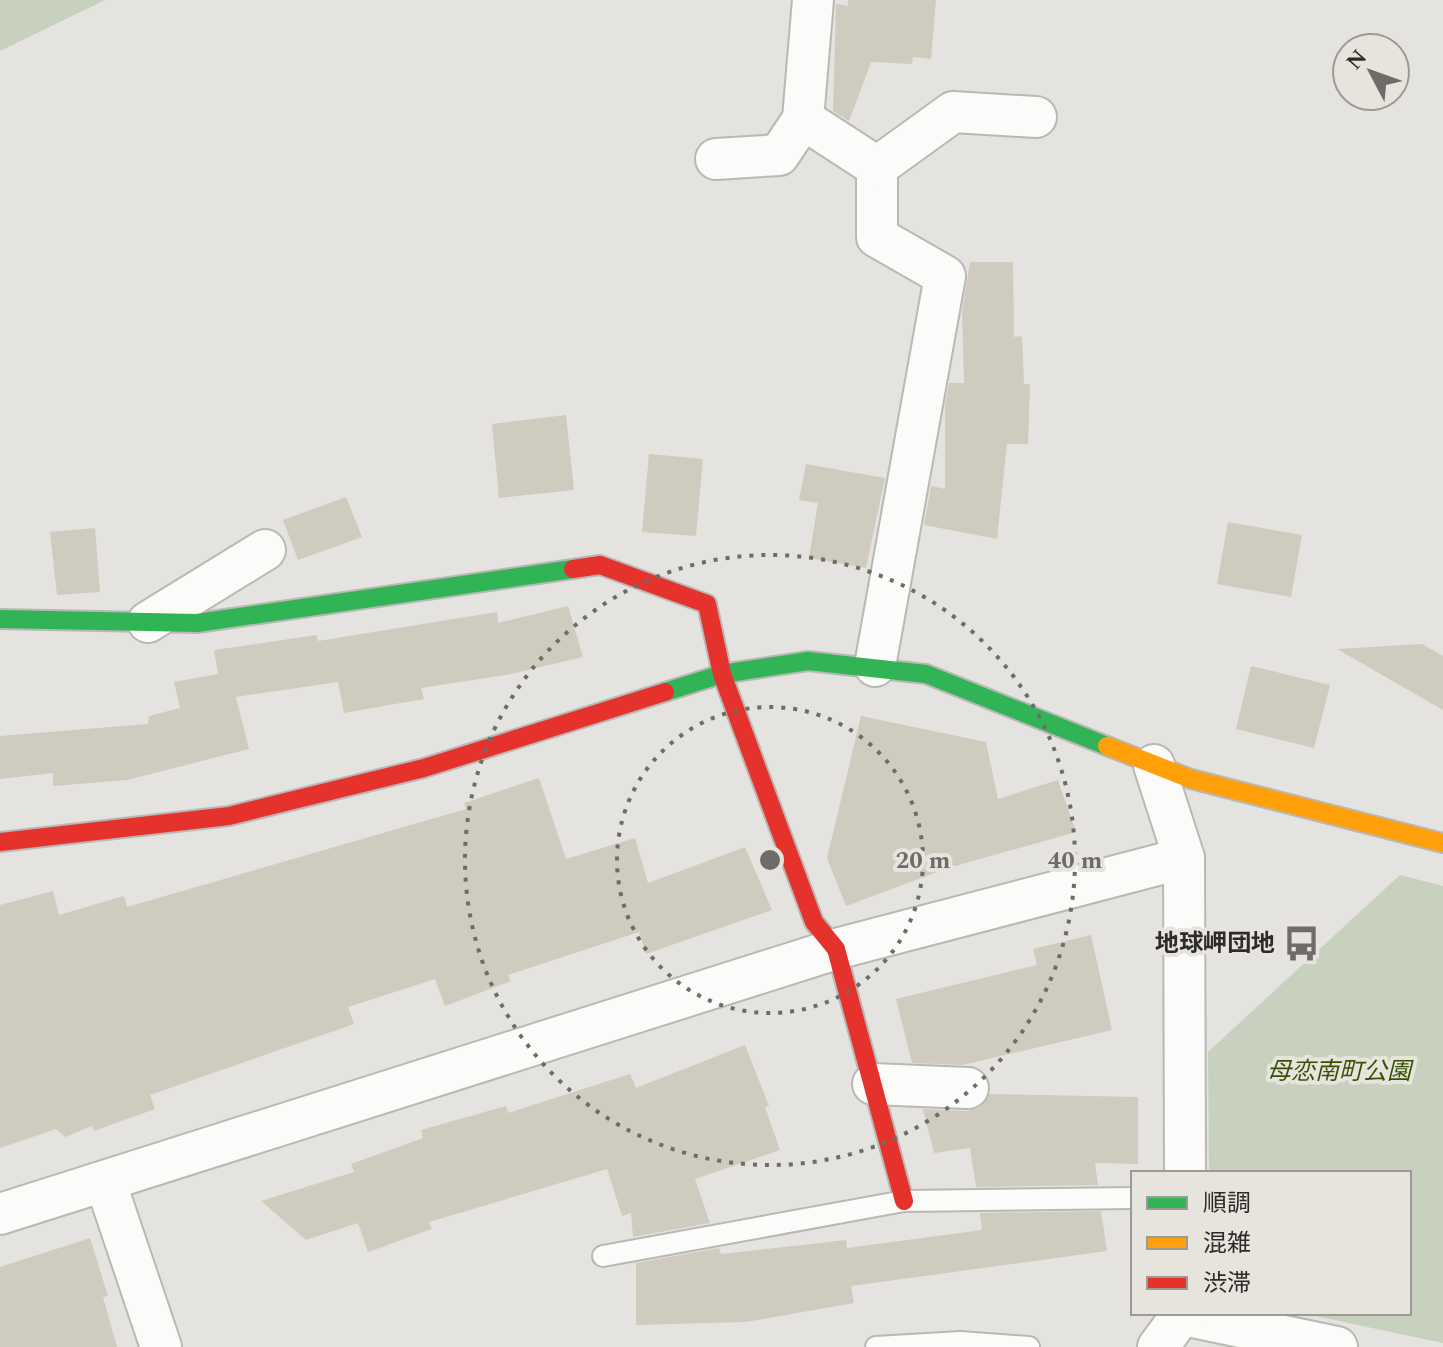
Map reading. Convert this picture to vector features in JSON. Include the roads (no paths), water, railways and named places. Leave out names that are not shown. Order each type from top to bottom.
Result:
[{"type":"street","points":[[716,159],[779,155],[803,119],[813,0]]},
{"type":"street","points":[[877,167],[953,112],[1036,117]]},
{"type":"street","points":[[803,119],[877,167]]},
{"type":"street","points":[[875,666],[945,276],[877,237],[877,167]]},
{"type":"street","points":[[148,622],[265,550]]},
{"type":"street","points":[[0,619],[197,623],[600,565],[707,604],[722,674],[814,922],[836,949],[904,1201]]},
{"type":"street","points":[[0,842],[229,816],[424,768],[722,674],[808,661],[926,674],[1191,779],[1443,843]]},
{"type":"street","points":[[1154,765],[1184,858],[1185,1171]]},
{"type":"street","points":[[0,1214],[836,949],[1184,858]]},
{"type":"street","points":[[873,1084],[968,1088]]},
{"type":"street","points":[[105,1181],[161,1347]]},
{"type":"street","points":[[1158,1347],[1182,1315]]},
{"type":"street","points":[[1188,1315],[1337,1347]]},
{"type":"lane","points":[[603,1256],[904,1201],[1131,1198]]},
{"type":"lane","points":[[876,1347],[960,1342],[1029,1347]]},
{"type":"place","name":"地球岬団地","points":[[1301,943]]},
{"type":"park label","name":"母恋南町公園","points":[[1339,1071]]}]
